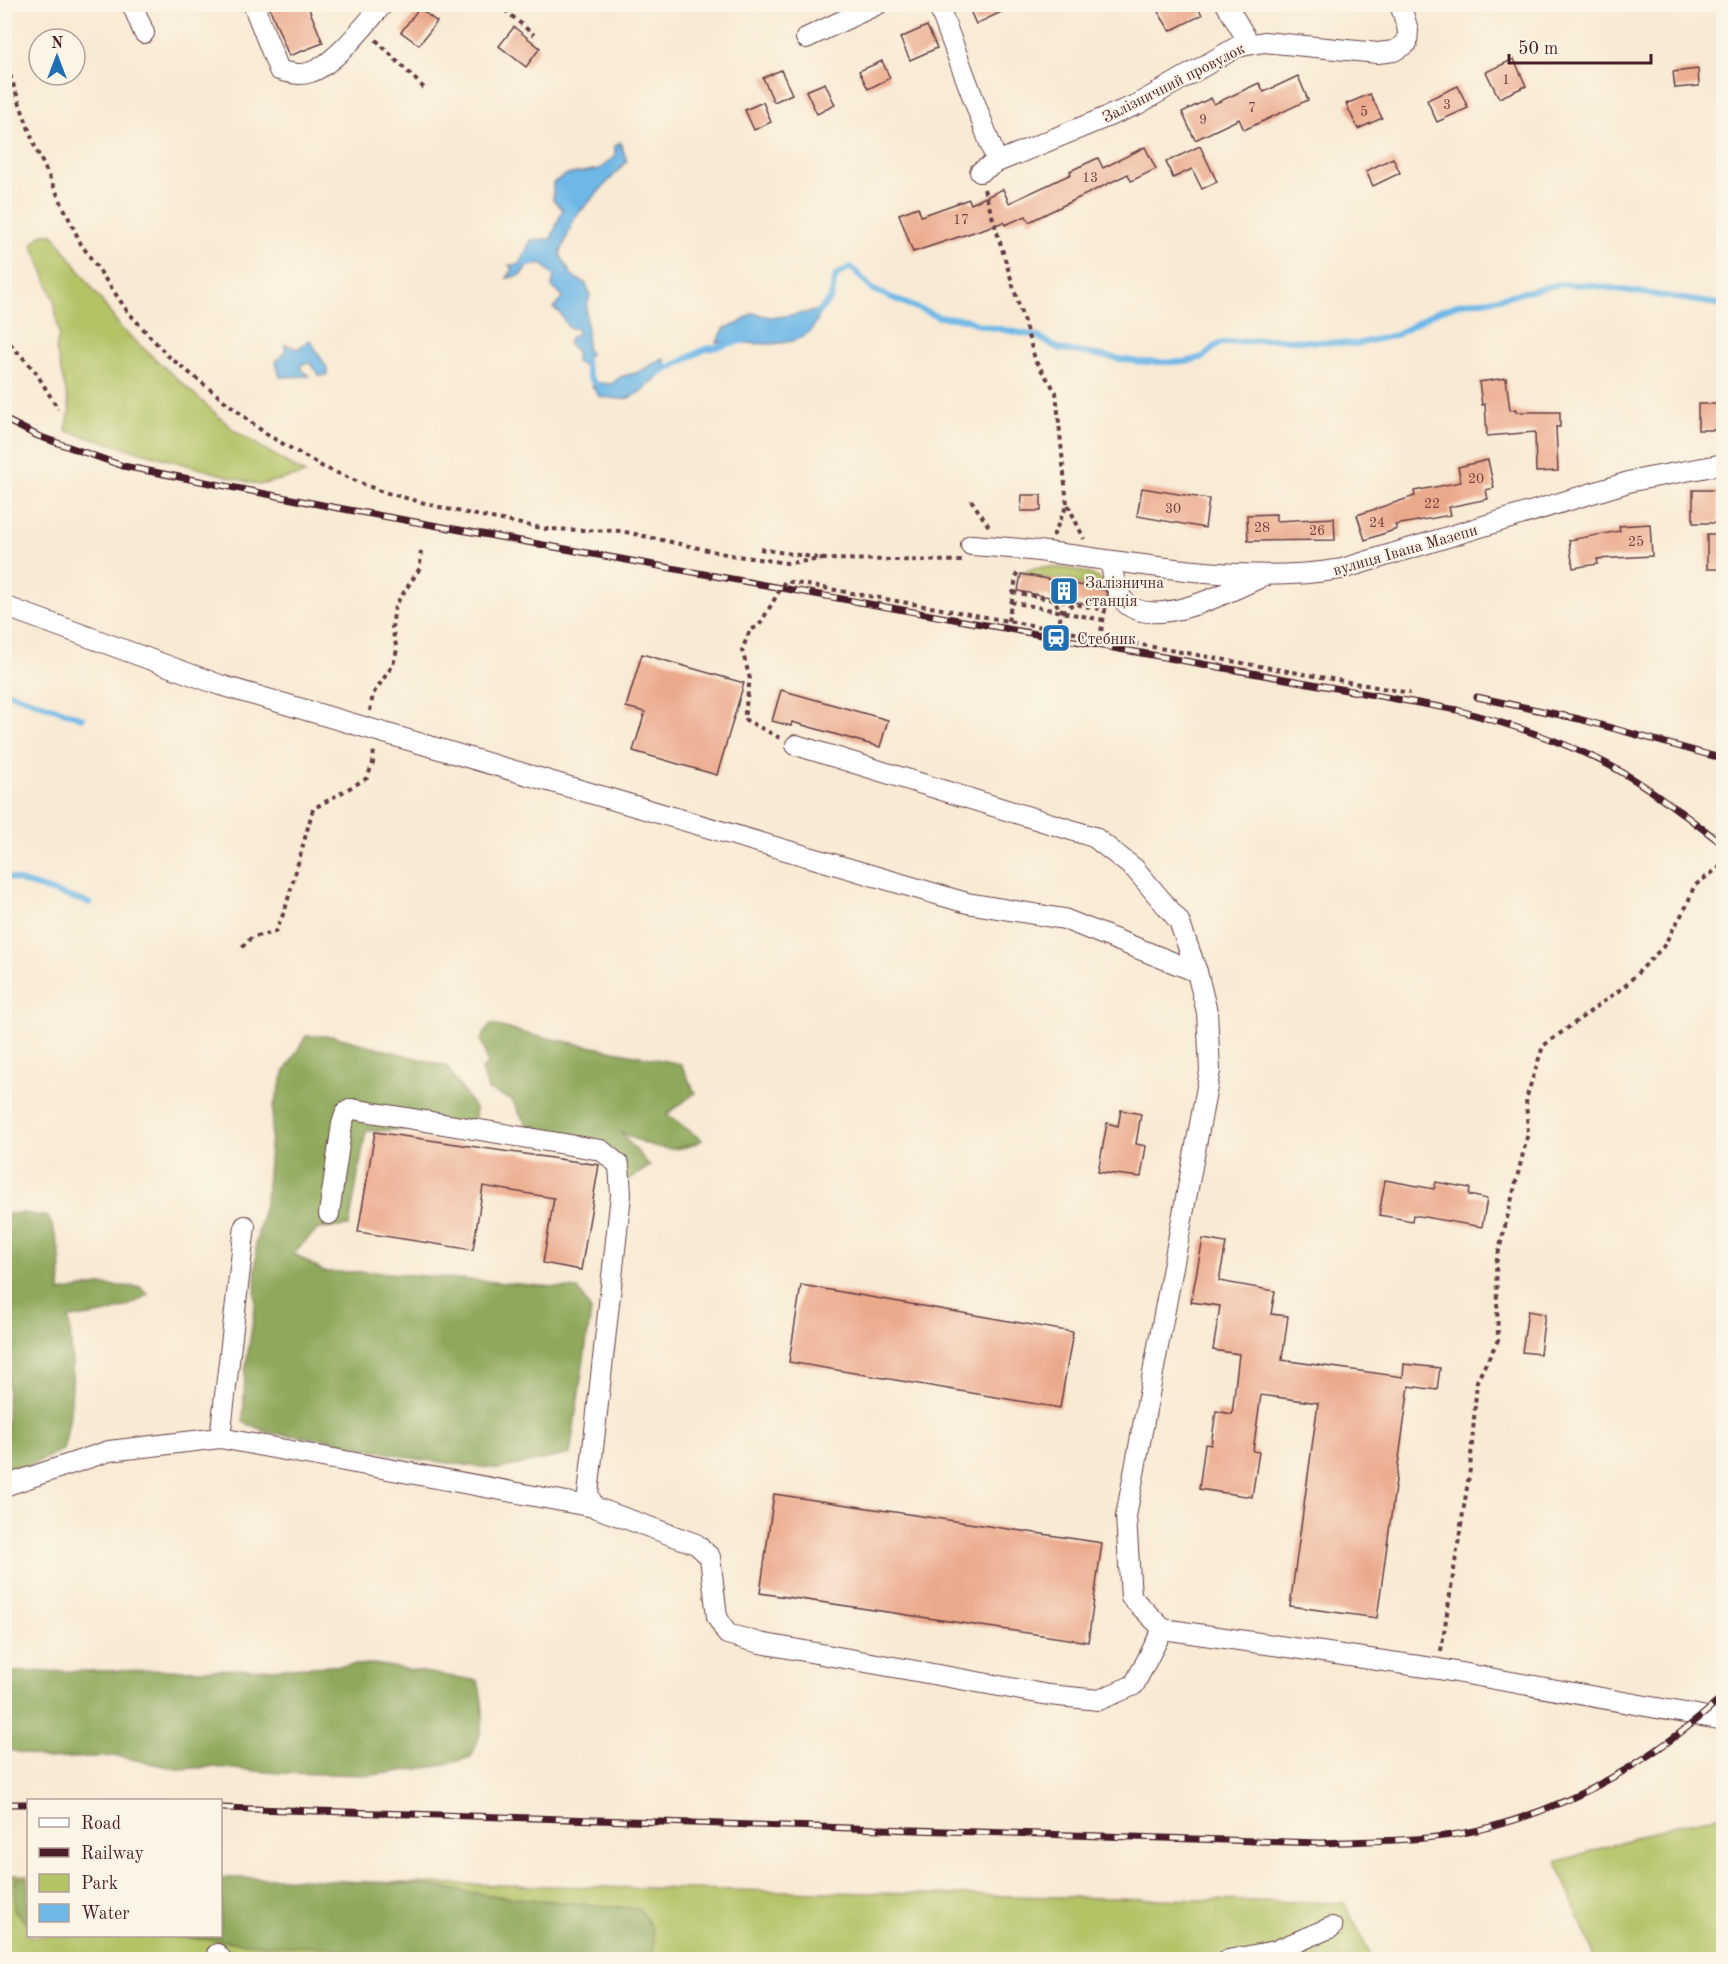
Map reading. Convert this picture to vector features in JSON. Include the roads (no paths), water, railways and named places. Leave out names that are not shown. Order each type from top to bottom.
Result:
[{"type":"street","points":[[132,4],[144,33]]},
{"type":"street","points":[[254,4],[279,70],[293,75],[311,72],[327,63],[383,4]]},
{"type":"street","points":[[806,38],[878,4]]},
{"type":"street","name":"Залізничний провулок","points":[[938,4],[988,167],[1138,104],[1237,47],[1249,43],[1378,53],[1394,51],[1407,43],[1408,30],[1400,4]]},
{"type":"street","points":[[1226,4],[1249,43]]},
{"type":"street","name":"вулиця Івана Мазепи","points":[[967,553],[992,546],[1101,561],[1264,576],[1310,574],[1342,569],[1632,481],[1724,464]]},
{"type":"street","points":[[1101,561],[1123,600],[1132,608],[1145,612],[1161,612],[1211,600],[1264,576]]},
{"type":"street","points":[[4,606],[220,685],[967,903],[1064,919],[1197,972]]},
{"type":"street","points":[[796,745],[1094,837],[1135,869],[1179,921],[1197,972],[1207,1012],[1210,1071],[1126,1516],[1131,1597],[1163,1629],[1438,1669],[1724,1720]]},
{"type":"street","points":[[329,1214],[342,1124],[346,1112],[352,1109],[601,1150],[619,1165],[621,1195],[588,1494],[594,1508]]},
{"type":"street","points":[[220,1438],[245,1226]]},
{"type":"street","points":[[4,1486],[109,1451],[220,1438],[594,1508],[696,1544],[710,1557],[717,1617],[726,1634],[760,1643],[1049,1695],[1099,1700],[1134,1685],[1163,1629]]},
{"type":"street","points":[[1228,1959],[1275,1955],[1332,1927]]},
{"type":"water","points":[[620,142],[627,161],[575,217],[560,254],[572,276],[586,284],[590,296],[587,309],[586,348],[590,354],[581,365],[576,362],[576,352],[568,343],[571,337],[577,334],[578,329],[568,327],[560,313],[553,308],[564,297],[552,287],[554,276],[541,263],[526,267],[521,275],[507,278],[513,270],[509,265],[519,265],[531,240],[551,239],[563,209],[553,200],[553,183],[565,175],[600,169],[615,156],[615,146]]},
{"type":"water","points":[[820,310],[815,325],[805,335],[793,341],[763,344],[717,342],[725,328],[738,324],[753,313],[775,317]]},
{"type":"water","points":[[310,340],[327,368],[327,375],[320,376],[310,363],[301,364],[301,369],[309,376],[280,377],[276,362],[285,352],[285,344],[297,349]]},
{"type":"water","points":[[664,359],[668,368],[631,397],[622,399],[600,397],[592,386],[598,383],[612,384],[623,376],[634,374]]},
{"type":"waterway","points":[[815,316],[831,298],[836,275],[851,267],[873,290],[939,317],[965,319],[979,325],[1036,336],[1060,349],[1139,362],[1185,362],[1203,357],[1218,344],[1224,343],[1274,339],[1356,344],[1396,335],[1434,313],[1462,303],[1490,300],[1560,284],[1590,285],[1724,305]]},
{"type":"waterway","points":[[658,374],[703,350],[746,340]]},
{"type":"waterway","points":[[583,354],[589,377],[601,389]]},
{"type":"waterway","points":[[4,691],[82,718]]},
{"type":"waterway","points":[[4,876],[89,903]]},
{"type":"railway","points":[[4,419],[38,436],[123,466],[338,508],[1457,710],[1527,731],[1595,758],[1646,787],[1724,845]]},
{"type":"railway","points":[[1477,697],[1579,719],[1724,759]]},
{"type":"railway","points":[[222,1808],[1321,1843],[1408,1839],[1452,1835],[1494,1826],[1526,1816],[1587,1791],[1617,1775],[1673,1738],[1724,1696]]},
{"type":"railway","points":[[4,1804],[27,1804]]},
{"type":"place","name":"Залізнична станція","points":[[1064,591]]},
{"type":"place","name":"Стебник","points":[[1056,638]]}]
